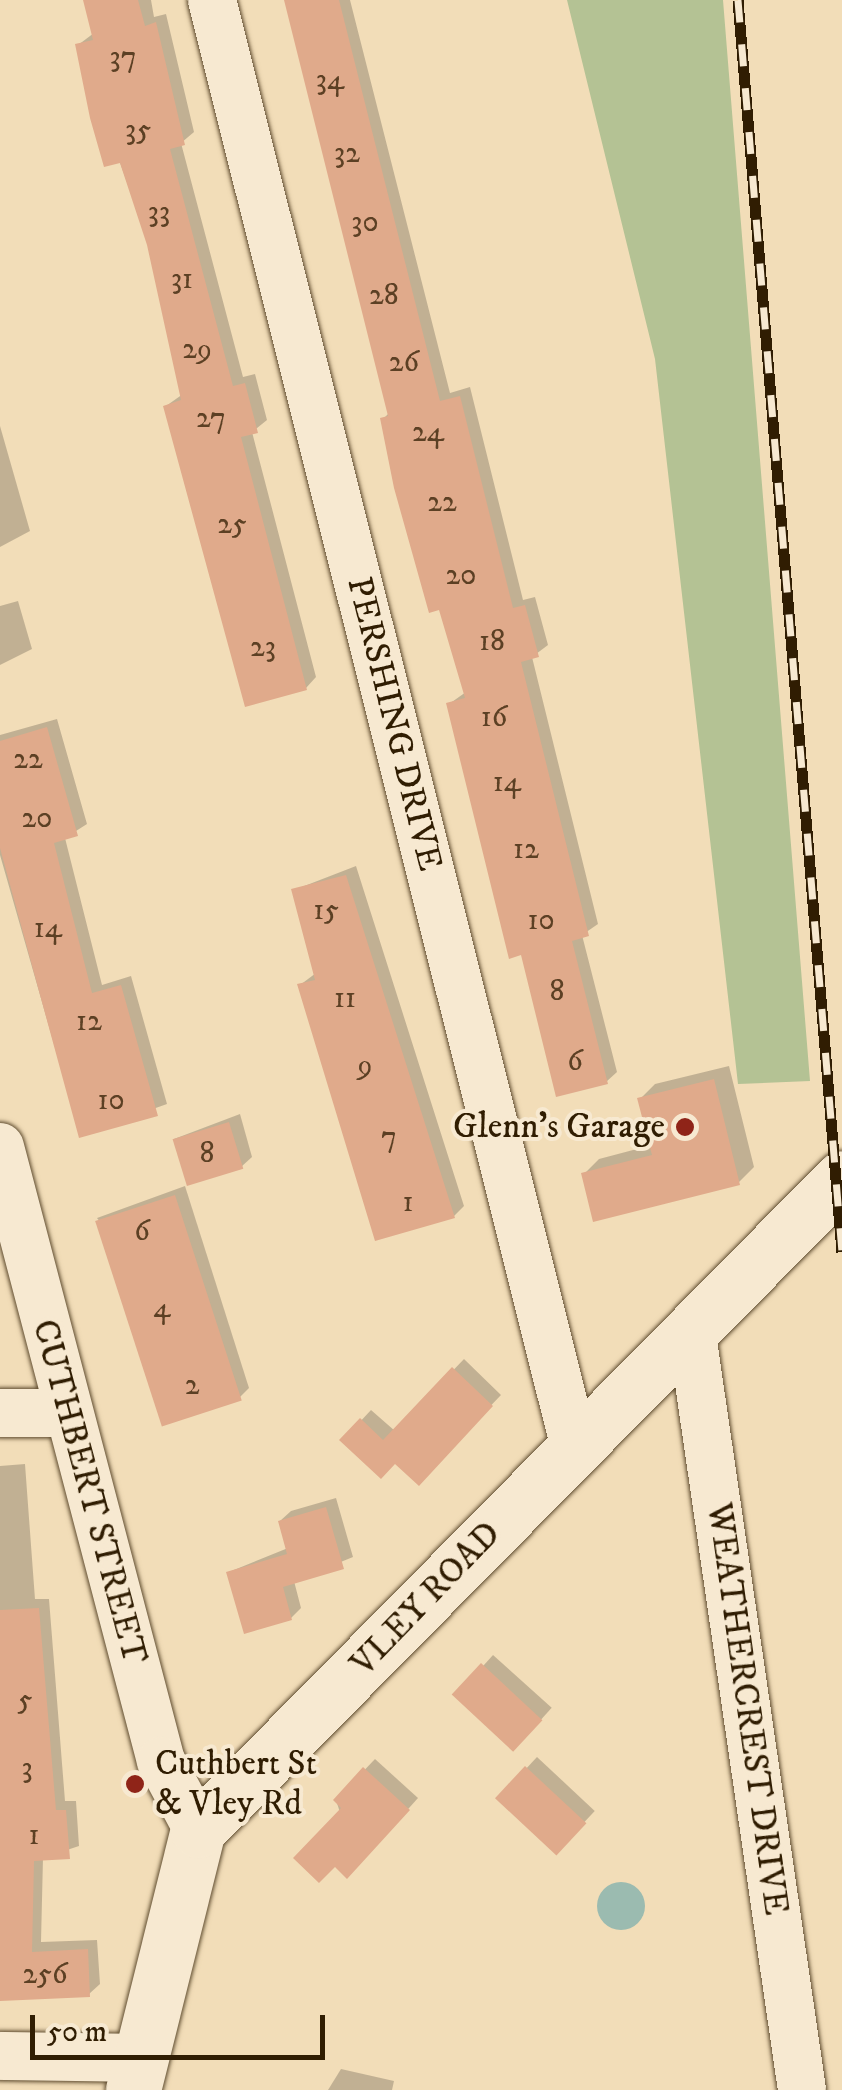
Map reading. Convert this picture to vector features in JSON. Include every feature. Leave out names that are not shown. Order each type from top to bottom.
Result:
[{"type":"street","name":"PERSHING DRIVE","points":[[212,0],[575,1448]]},
{"type":"street","name":"CUTHBERT STREET","points":[[0,1147],[161,1761],[198,1830]]},
{"type":"street","name":"VLEY ROAD","points":[[198,1830],[842,1178]]},
{"type":"street","name":"WEATHERCREST DRIVE","points":[[691,1328],[802,2090]]},
{"type":"street","points":[[0,1413],[67,1413]]},
{"type":"street","points":[[0,2056],[136,2074],[198,1830]]},
{"type":"green space","points":[[567,0],[723,0],[810,1081],[738,1084],[655,359]]},
{"type":"water","points":[[621,1882],[638,1889],[645,1906],[638,1923],[621,1930],[604,1923],[597,1906],[604,1889]]},
{"type":"building","points":[[83,0],[138,0],[145,26],[156,22],[185,145],[170,149],[233,386],[245,383],[258,433],[241,437],[307,690],[245,707],[163,406],[181,400],[147,245],[120,163],[104,167],[90,118],[75,44],[93,40]]},
{"type":"building","points":[[284,0],[339,0],[440,401],[460,396],[513,608],[525,605],[539,657],[521,662],[589,936],[572,941],[608,1084],[556,1097],[521,955],[509,959],[446,703],[465,698],[439,610],[429,613],[394,488],[380,418],[388,416]]},
{"type":"building","points":[[47,727],[78,836],[54,843],[92,993],[121,985],[158,1116],[79,1138],[0,848],[0,741]]},
{"type":"building","points":[[346,875],[455,1218],[375,1241],[297,984],[315,980],[291,889]]},
{"type":"building","name":"Glenn's Garage","points":[[714,1079],[740,1185],[593,1222],[581,1173],[652,1155],[637,1098]]},
{"type":"building","points":[[229,1122],[243,1169],[187,1186],[173,1139]]},
{"type":"building","points":[[175,1195],[242,1400],[162,1426],[95,1221]]},
{"type":"building","points":[[452,1367],[493,1406],[419,1486],[395,1464],[381,1479],[339,1440],[360,1418],[383,1440]]},
{"type":"building","points":[[326,1507],[344,1569],[283,1587],[292,1620],[244,1634],[226,1572],[287,1554],[278,1521]]},
{"type":"building","points":[[39,1608],[56,1810],[66,1810],[70,1859],[34,1861],[32,1952],[88,1949],[90,1997],[0,2001],[0,1610]]},
{"type":"building","points":[[481,1663],[542,1720],[513,1752],[452,1694]]},
{"type":"building","points":[[525,1766],[586,1823],[556,1855],[495,1798]]},
{"type":"building","points":[[363,1767],[410,1810],[347,1879],[335,1867],[319,1883],[293,1858],[341,1808],[333,1800]]},
{"type":"railway","points":[[738,0],[842,1252]]},
{"type":"place","name":"Glenn's Garage","points":[[685,1127]]},
{"type":"place","name":"Cuthbert St & Vley Rd","points":[[135,1784]]}]
